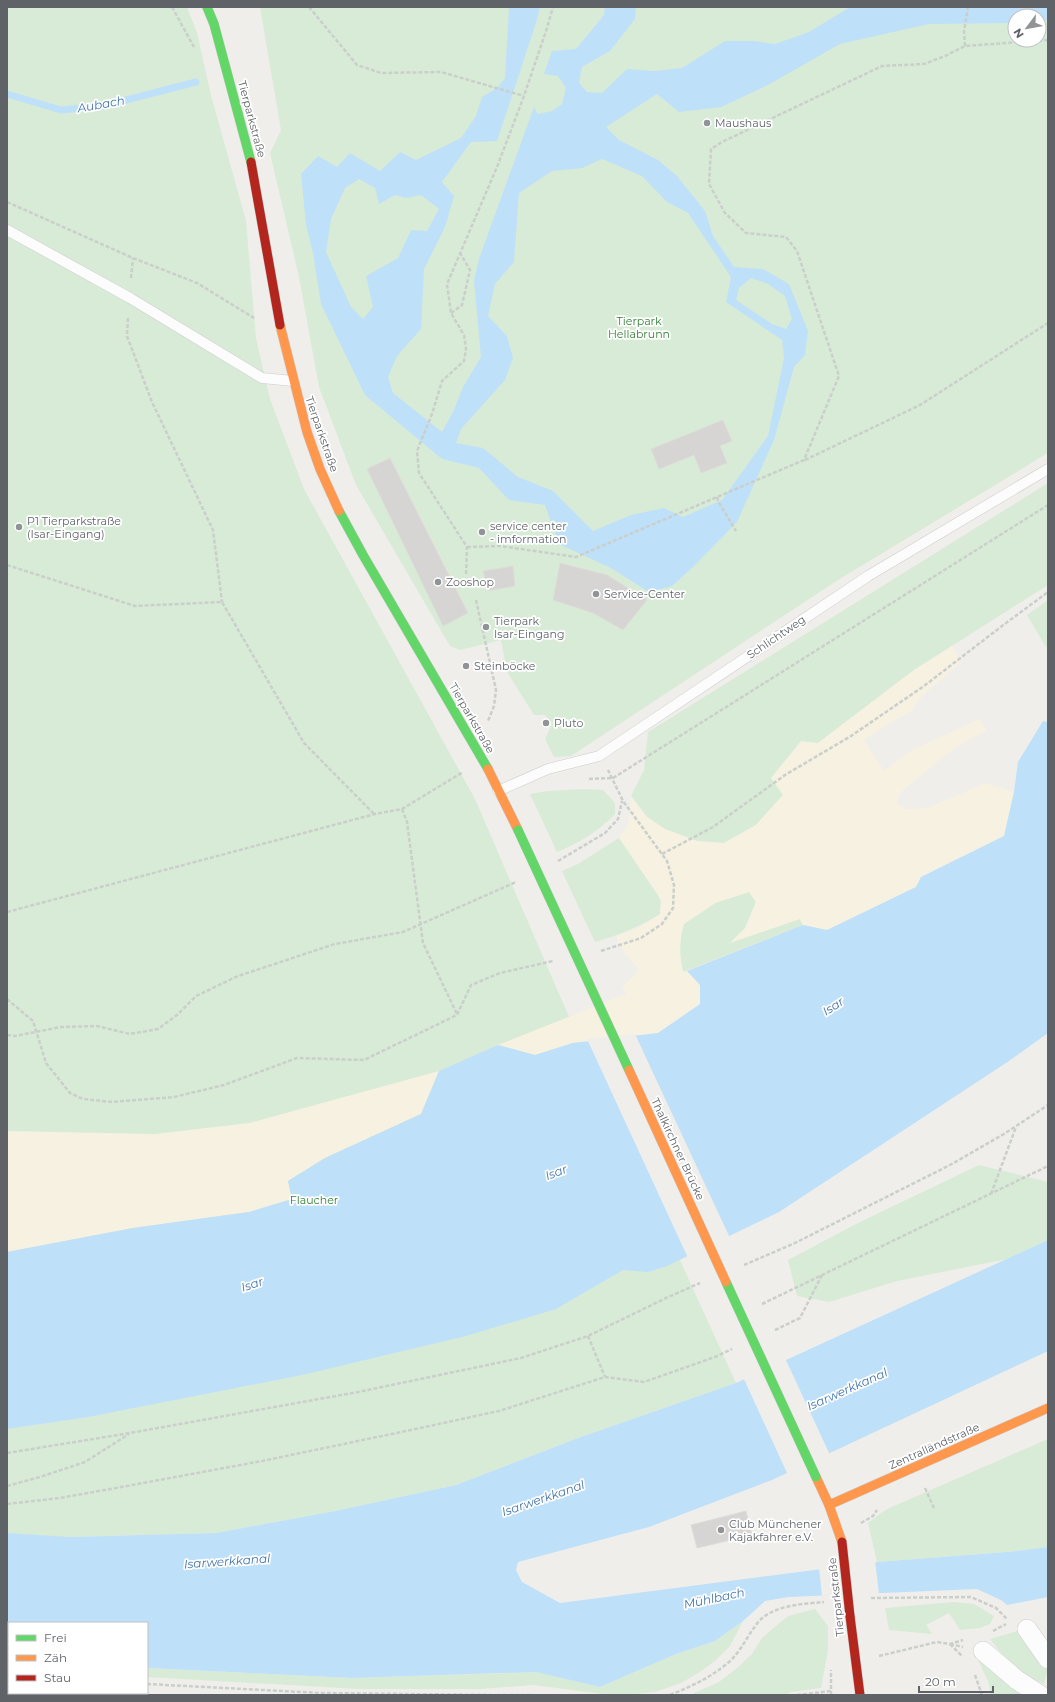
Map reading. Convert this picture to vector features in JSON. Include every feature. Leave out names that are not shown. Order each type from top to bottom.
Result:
[{"type":"street","name":"Tierparkstraße","points":[[207,7],[214,24],[253,169],[282,337],[307,432],[320,469],[340,513],[482,760],[518,830]]},
{"type":"street","name":"Thalkirchner Brücke","points":[[518,830],[816,1478]]},
{"type":"street","name":"Zentralländstraße","points":[[829,1505],[1048,1408]]},
{"type":"street","name":"Tierparkstraße","points":[[816,1478],[829,1505],[842,1542],[860,1695]]},
{"type":"street","points":[[1027,1629],[1048,1659]]},
{"type":"street","points":[[977,1645],[1017,1680],[1040,1695]]},
{"type":"lane","points":[[7,230],[130,298],[262,378],[293,380]]},
{"type":"lane","name":"Schlichtweg","points":[[498,791],[548,769],[599,756],[868,576],[1048,469]]},
{"type":"path","points":[[309,7],[357,65],[381,73],[441,72],[524,96]]},
{"type":"path","points":[[466,574],[467,547],[419,473],[417,451],[432,414],[442,381],[464,361],[466,349],[464,336],[451,313],[447,284],[497,167],[548,28],[553,7]]},
{"type":"path","points":[[965,46],[964,31],[968,7]]},
{"type":"path","points":[[804,460],[839,376],[797,251],[786,237],[746,233],[725,213],[709,184],[711,149],[722,142],[882,66],[924,64],[965,46],[1048,40]]},
{"type":"path","points":[[7,202],[133,258],[197,282],[256,319]]},
{"type":"path","points":[[451,313],[462,305],[470,270],[460,253]]},
{"type":"path","points":[[133,258],[127,336],[152,402],[213,530],[222,602],[304,743],[375,814]]},
{"type":"path","points":[[467,547],[500,546],[576,558],[804,460],[920,405],[1048,323]]},
{"type":"path","points":[[716,497],[736,531]]},
{"type":"path","points":[[594,953],[609,950],[642,938],[662,924],[673,908],[674,885],[667,861],[623,801],[613,778],[1048,506]]},
{"type":"path","points":[[7,565],[135,606],[222,602]]},
{"type":"path","points":[[662,854],[713,827],[785,775],[851,736],[924,686],[1048,592]]},
{"type":"path","points":[[476,600],[496,690],[494,706],[487,725]]},
{"type":"path","points":[[7,912],[375,814],[402,809],[469,768]]},
{"type":"path","points":[[402,809],[406,822],[423,943],[457,1014]]},
{"type":"path","points":[[7,1035],[15,1036],[61,1027],[97,1026],[130,1034],[158,1029],[177,1015],[196,996],[238,976],[336,944],[403,932],[421,925]]},
{"type":"path","points":[[7,999],[33,1021],[46,1062],[70,1093],[83,1099],[112,1102],[174,1098],[224,1085],[297,1058],[364,1060],[457,1014],[471,985],[500,972],[554,961]]},
{"type":"path","points":[[990,1194],[1016,1126]]},
{"type":"path","points":[[755,1307],[810,1282],[1048,1166]]},
{"type":"path","points":[[772,1331],[800,1318],[822,1275]]},
{"type":"path","points":[[588,1336],[605,1378]]},
{"type":"path","points":[[7,1504],[60,1498],[116,1488],[262,1461],[406,1431],[499,1411],[605,1378],[644,1382],[715,1357],[736,1347]]},
{"type":"path","points":[[7,1452],[130,1433],[358,1392]]},
{"type":"path","points":[[7,1486],[85,1462],[130,1433]]},
{"type":"path","points":[[924,1486],[934,1508]]},
{"type":"path","points":[[886,1597],[971,1597],[996,1608],[1010,1622],[991,1632]]},
{"type":"path","points":[[670,1695],[701,1682],[730,1661],[757,1623],[771,1612],[791,1606],[822,1602]]},
{"type":"path","points":[[877,1656],[937,1642],[977,1645]]},
{"type":"path","points":[[148,1684],[321,1693],[533,1695]]},
{"type":"path","points":[[797,1695],[831,1691]]},
{"type":"green space","name":"Flaucher","points":[[7,7],[187,7],[197,33],[212,99],[246,221],[256,338],[270,399],[304,489],[475,799],[569,1017],[736,1383],[578,1438],[456,1485],[335,1511],[216,1533],[69,1537],[10,1622],[8,1622],[7,1669]]},
{"type":"green space","name":"Tierpark Hellabrunn","points":[[260,7],[1048,7],[1048,453],[838,580],[571,756],[554,757],[545,739],[552,724],[545,715],[534,715],[507,672],[501,640],[460,650],[450,646],[356,485],[319,387],[299,277],[270,153],[281,130]]},
{"type":"green space","points":[[1048,483],[1048,585],[914,670],[818,743],[783,795],[756,825],[724,843],[697,841],[665,829],[647,817],[631,796],[644,770],[648,732]]},
{"type":"green space","points":[[1048,600],[1048,646],[1046,647],[1027,615]]},
{"type":"green space","points":[[583,789],[603,790],[615,803],[615,814],[588,836],[557,852],[530,794],[548,791]]},
{"type":"green space","points":[[619,838],[658,895],[661,901],[660,914],[629,930],[595,942],[562,871],[578,864]]},
{"type":"green space","points":[[749,892],[756,902],[745,928],[731,942],[800,919],[803,925],[683,972],[680,948],[684,924],[715,903]]},
{"type":"green space","points":[[979,1165],[1048,1182],[1048,1240],[1007,1259],[897,1281],[829,1302],[797,1296],[788,1260],[858,1223]]},
{"type":"green space","points":[[1048,1439],[1048,1547],[1007,1552],[877,1562],[868,1523],[887,1509]]},
{"type":"green space","points":[[953,1602],[974,1604],[994,1616],[990,1624],[980,1628],[960,1630],[949,1613],[926,1625],[932,1634],[889,1630],[885,1608]]},
{"type":"green space","points":[[815,1609],[828,1626],[828,1650],[821,1688],[791,1692],[785,1695],[690,1695],[719,1682],[737,1668],[752,1654],[762,1638],[788,1616]]},
{"type":"green space","points":[[743,1621],[730,1646],[716,1660],[700,1672],[681,1683],[655,1692],[626,1695],[611,1695],[534,1685],[480,1689],[358,1689],[148,1677],[148,1668],[352,1678],[537,1672],[600,1687],[676,1654],[715,1641]]},
{"type":"green space","points":[[1021,1630],[1048,1668],[1044,1684],[1027,1676],[1010,1664],[990,1639]]},
{"type":"green space","points":[[978,1660],[1024,1695],[991,1695],[988,1681]]},
{"type":"sand","points":[[952,646],[961,662],[924,694],[910,712],[864,740],[884,771],[912,750],[979,719],[987,730],[952,750],[899,794],[897,803],[906,809],[927,808],[985,783],[1014,792],[1004,836],[921,877],[916,887],[827,930],[803,925],[800,919],[730,943],[745,928],[756,902],[749,892],[715,903],[684,924],[680,942],[683,972],[687,971],[700,985],[700,1004],[658,1033],[573,1043],[535,1055],[498,1045],[626,994],[622,987],[639,970],[625,954],[616,936],[640,927],[660,914],[661,901],[619,838],[628,824],[631,796],[647,817],[665,829],[697,841],[724,843],[756,825],[783,795],[771,778],[801,741],[818,743],[914,670]]},
{"type":"sand","points":[[439,1071],[421,1114],[325,1158],[288,1181],[292,1199],[249,1212],[133,1228],[7,1252],[7,1131],[155,1134],[249,1123]]},
{"type":"water","points":[[509,7],[540,7],[497,141],[471,142],[442,182],[454,196],[445,227],[424,269],[421,329],[397,356],[388,377],[393,393],[442,432],[453,412],[463,387],[481,357],[474,280],[480,256],[534,107],[538,114],[552,111],[562,104],[566,88],[558,76],[544,74],[552,51],[576,49],[604,15],[605,7],[636,7],[635,19],[610,51],[582,67],[579,83],[587,92],[602,93],[627,69],[654,71],[682,68],[725,41],[754,41],[775,44],[809,32],[850,7],[1048,7],[1047,20],[1047,8],[1007,8],[1007,23],[929,24],[840,44],[766,86],[721,107],[679,112],[657,94],[606,127],[619,140],[658,160],[677,176],[705,211],[713,236],[734,267],[763,269],[789,284],[808,331],[805,355],[794,367],[774,440],[737,522],[672,586],[649,592],[611,568],[559,544],[545,505],[509,500],[479,468],[442,459],[365,395],[321,304],[313,253],[306,225],[301,174],[318,156],[337,167],[350,153],[380,171],[400,152],[416,160],[461,138],[476,116],[482,97],[497,88],[505,78]],"holes":[[[602,159],[642,176],[667,202],[688,213],[731,277],[726,302],[782,340],[784,358],[768,436],[722,500],[683,517],[664,508],[631,515],[593,531],[553,491],[518,477],[483,448],[456,443],[461,429],[505,380],[513,358],[507,336],[488,316],[495,284],[514,262],[519,193],[552,171],[582,168]],[[359,179],[375,188],[379,204],[395,195],[406,198],[421,195],[439,209],[427,231],[411,230],[398,258],[366,276],[373,307],[363,319],[351,307],[326,252],[331,219],[345,188]],[[751,278],[768,284],[785,296],[792,319],[786,329],[772,324],[736,300],[739,288]]]},
{"type":"water","name":"Isar","points":[[1043,721],[1048,722],[1048,1033],[1009,1061],[779,1212],[667,1266],[648,1272],[623,1270],[556,1309],[466,1336],[302,1375],[88,1417],[7,1429],[7,1252],[133,1228],[249,1212],[292,1199],[288,1181],[325,1158],[421,1114],[439,1071],[498,1045],[535,1055],[573,1043],[658,1033],[700,1004],[700,985],[687,971],[803,925],[827,930],[916,887],[921,877],[1004,836],[1014,792],[1018,762]]},
{"type":"water","points":[[1048,1240],[1048,1351],[772,1480],[649,1527],[518,1562],[516,1570],[522,1582],[560,1603],[877,1562],[1007,1552],[1048,1547],[1048,1597],[1007,1605],[1001,1600],[977,1589],[788,1597],[765,1601],[743,1621],[715,1641],[676,1654],[600,1687],[536,1672],[352,1678],[148,1668],[148,1622],[8,1622],[7,1669],[7,1533],[69,1537],[216,1533],[335,1511],[456,1485],[578,1438],[736,1383]]},
{"type":"pier","points":[[635,1034],[730,1238],[688,1258],[587,1039]]},
{"type":"pier","points":[[785,1358],[830,1455],[788,1475],[743,1377]]},
{"type":"pier","points":[[875,1560],[879,1594],[822,1597],[819,1567]]},
{"type":"building","points":[[723,420],[732,441],[720,446],[727,463],[701,473],[694,455],[659,469],[651,449]]},
{"type":"building","points":[[390,458],[468,613],[443,626],[367,469]]},
{"type":"building","name":"Service-Center","points":[[560,563],[607,575],[647,600],[623,630],[593,613],[553,600]]},
{"type":"building","points":[[513,566],[515,586],[488,591],[483,571]]},
{"type":"building","name":"Club Münchener Kajakfahrer e.V.","points":[[746,1511],[752,1535],[697,1548],[691,1525]]},
{"type":"waterway","name":"Aubach","points":[[7,94],[61,110],[103,106],[196,82]]},
{"type":"traffic: fast","points":[[207,7],[214,24],[251,162]]},
{"type":"traffic: fast","points":[[339,511],[363,555],[488,769]]},
{"type":"traffic: fast","points":[[518,830],[629,1070]]},
{"type":"traffic: fast","points":[[726,1282],[816,1477]]},
{"type":"traffic: slow","points":[[280,325],[307,432],[320,469],[339,511]]},
{"type":"traffic: slow","points":[[488,769],[518,830]]},
{"type":"traffic: slow","points":[[629,1070],[726,1282]]},
{"type":"traffic: slow","points":[[829,1505],[1048,1408]]},
{"type":"traffic: slow","points":[[816,1477],[829,1505],[842,1542]]},
{"type":"traffic: jam","points":[[251,162],[280,325]]},
{"type":"traffic: jam","points":[[842,1542],[850,1616]]},
{"type":"traffic: jam","points":[[850,1616],[860,1695]]},
{"type":"place","name":"Maushaus","points":[[707,123]]},
{"type":"place","name":"P1 Tierparkstraße (Isar-Eingang)","points":[[19,527]]},
{"type":"place","name":"service center - imformation","points":[[482,532]]},
{"type":"place","name":"Zooshop","points":[[438,582]]},
{"type":"place","name":"Service-Center","points":[[596,594]]},
{"type":"place","name":"Tierpark Isar-Eingang","points":[[486,627]]},
{"type":"place","name":"Steinböcke","points":[[466,666]]},
{"type":"place","name":"Pluto","points":[[546,723]]},
{"type":"place","name":"Club Münchener Kajakfahrer e.V.","points":[[721,1530]]},
{"type":"water label","name":"Isarwerkkanal","points":[[847,1389]]},
{"type":"water label","name":"Isarwerkkanal","points":[[543,1498]]},
{"type":"water label","name":"Isarwerkkanal","points":[[227,1561]]},
{"type":"water label","name":"Mühlbach","points":[[714,1598]]}]
